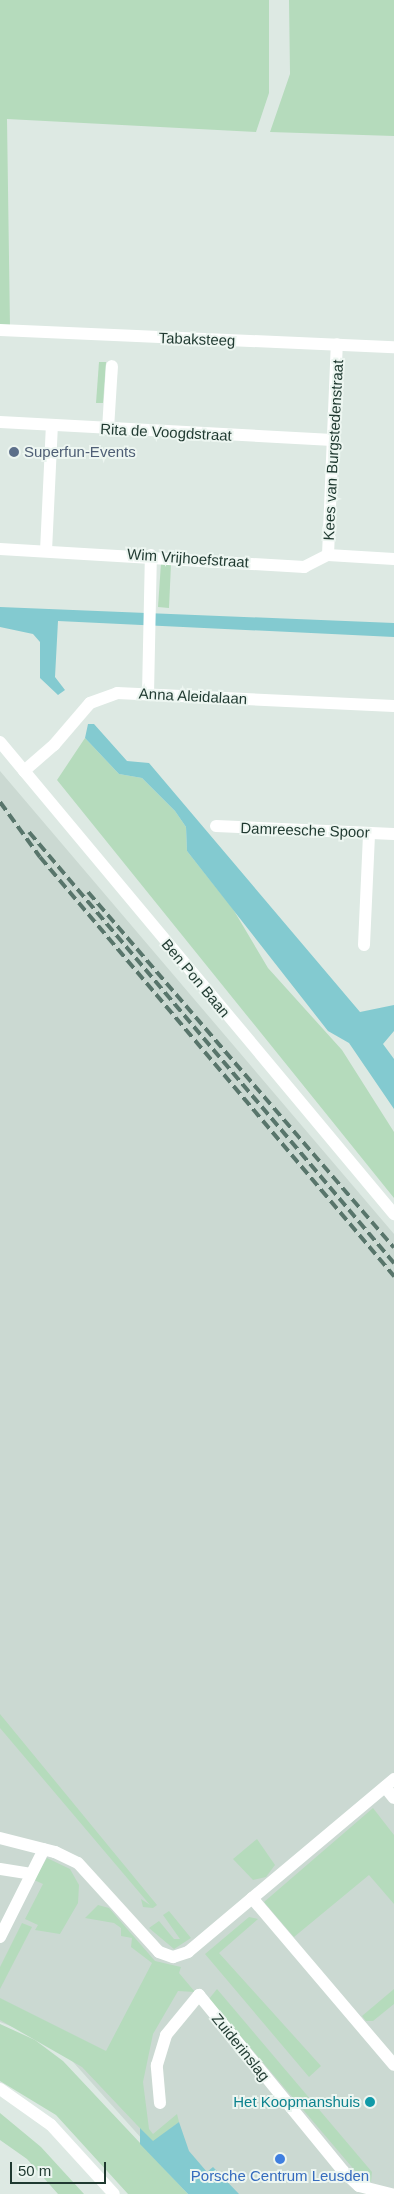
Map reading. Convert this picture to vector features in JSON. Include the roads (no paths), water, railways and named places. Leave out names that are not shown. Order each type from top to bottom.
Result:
[{"type":"street","name":"Tabaksteeg","points":[[0,330],[394,347]]},
{"type":"street","name":"Kees van Burgstedenstraat","points":[[328,555],[337,344]]},
{"type":"street","points":[[108,429],[112,366]]},
{"type":"street","name":"Rita de Voogdstraat","points":[[0,422],[332,440]]},
{"type":"street","points":[[46,551],[52,426]]},
{"type":"street","name":"Wim Vrijhoefstraat","points":[[0,549],[151,555],[304,566],[328,555]]},
{"type":"street","points":[[148,694],[151,555]]},
{"type":"street","points":[[328,555],[394,558]]},
{"type":"street","name":"Anna Aleidalaan","points":[[24,771],[54,745],[90,703],[117,693],[394,706]]},
{"type":"street","name":"Ben Pon Baan","points":[[0,742],[394,1214]]},
{"type":"street","name":"Damreesche Spoor","points":[[216,826],[394,834]]},
{"type":"street","points":[[364,945],[369,833]]},
{"type":"street","points":[[0,1838],[44,1848],[78,1863],[159,1952],[173,1957],[188,1952],[389,1783],[394,1798]]},
{"type":"street","points":[[0,1937],[44,1848]]},
{"type":"street","points":[[0,1869],[30,1874]]},
{"type":"street","points":[[252,1898],[394,2064]]},
{"type":"street","name":"Zuiderinslag","points":[[160,2104],[157,2065],[166,2035],[199,1995],[343,2171],[359,2186],[392,2194]]},
{"type":"street","points":[[0,2089],[51,2125],[114,2194]]},
{"type":"water","points":[[0,607],[394,623],[394,637],[58,621],[55,677],[65,690],[58,695],[40,678],[40,642],[33,634],[0,627]]},
{"type":"water","points":[[88,724],[94,724],[127,761],[149,763],[360,1012],[394,1005],[394,1031],[383,1044],[394,1059],[394,1109],[349,1043],[328,1031],[187,851],[186,827],[175,811],[142,778],[119,774],[85,738]]},
{"type":"water","points":[[179,2122],[189,2151],[207,2172],[213,2167],[239,2194],[188,2194],[140,2144],[140,2128],[153,2141]]},
{"type":"railway","points":[[0,802],[40,857],[394,1276]]},
{"type":"railway","points":[[29,832],[394,1263]]},
{"type":"railway","points":[[88,892],[394,1248]]},
{"type":"place","name":"Superfun-Events","points":[[14,452]]},
{"type":"place","name":"Het Koopmanshuis","points":[[370,2102]]},
{"type":"place","name":"Porsche Centrum Leusden","points":[[280,2159]]}]
